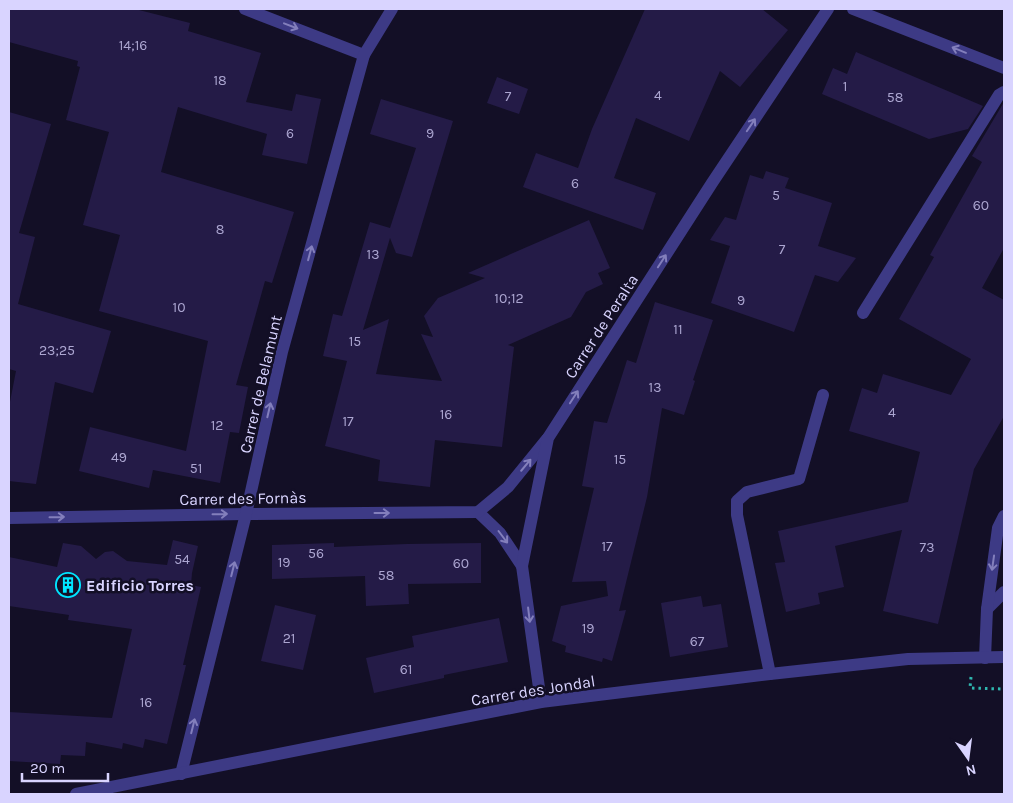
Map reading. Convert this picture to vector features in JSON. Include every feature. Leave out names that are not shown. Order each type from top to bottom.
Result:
[{"type":"street","points":[[245,9],[364,55]]},
{"type":"street","name":"Carrer de Belamunt","points":[[181,774],[246,514],[282,352],[364,55],[392,9]]},
{"type":"street","name":"Carrer de Peralta","points":[[540,702],[522,566],[548,438],[712,183],[828,9]]},
{"type":"street","points":[[853,9],[1004,68]]},
{"type":"street","points":[[863,313],[999,95],[1004,92]]},
{"type":"street","points":[[770,674],[737,515],[737,501],[747,492],[799,479],[823,395]]},
{"type":"street","points":[[522,566],[500,533],[478,512],[508,487],[548,438]]},
{"type":"street","name":"Carrer des Fornàs","points":[[9,518],[478,512]]},
{"type":"street","points":[[979,659],[998,528],[1004,516]]},
{"type":"street","points":[[986,609],[1004,592]]},
{"type":"street","points":[[986,609],[1004,606]]},
{"type":"street","name":"Carrer des Jondal","points":[[76,794],[540,702],[908,659],[1003,658]]},
{"type":"path","points":[[979,659],[970,688],[1004,689]]},
{"type":"building","points":[[9,9],[135,9],[190,23],[188,31],[261,53],[246,102],[292,111],[296,94],[321,99],[307,164],[262,155],[267,134],[178,107],[161,172],[294,212],[272,283],[265,281],[236,385],[248,387],[239,433],[230,432],[220,483],[153,470],[149,488],[79,471],[90,427],[186,451],[208,341],[99,311],[120,235],[83,225],[109,132],[66,120],[80,67],[77,66],[78,61],[9,42]]},
{"type":"building","points":[[645,9],[762,9],[788,30],[740,87],[720,71],[689,141],[636,118],[614,178],[656,193],[643,230],[523,187],[536,153],[578,168],[592,129]]},
{"type":"building","points":[[856,52],[983,106],[968,129],[929,139],[822,94],[833,68],[847,74]]},
{"type":"building","points":[[497,77],[528,89],[519,114],[487,103]]},
{"type":"building","points":[[381,99],[453,121],[412,257],[396,253],[390,238],[363,330],[389,319],[376,374],[442,381],[421,334],[433,337],[424,316],[438,298],[485,278],[468,273],[589,220],[610,268],[598,273],[603,284],[586,292],[571,317],[508,345],[514,347],[502,447],[435,440],[430,487],[378,481],[380,460],[325,446],[347,361],[323,356],[333,314],[342,316],[370,222],[390,228],[416,148],[370,134]]},
{"type":"building","points":[[1004,102],[1004,248],[982,288],[1004,300],[1004,416],[974,469],[938,624],[883,611],[902,530],[835,546],[844,587],[818,593],[820,604],[786,612],[775,563],[785,562],[778,531],[908,502],[920,452],[849,431],[862,388],[877,393],[883,374],[951,395],[971,359],[899,319],[934,257],[930,255],[982,162],[972,156]]},
{"type":"building","points":[[9,112],[51,124],[19,233],[35,237],[18,304],[111,331],[93,393],[55,382],[36,484],[9,481],[9,407],[16,371],[9,369]]},
{"type":"building","points":[[766,171],[789,178],[785,188],[832,203],[818,246],[856,258],[838,282],[815,275],[794,332],[711,303],[730,246],[710,240],[725,217],[736,220],[750,175],[763,179]]},
{"type":"building","points":[[655,302],[713,320],[693,380],[695,381],[684,415],[662,408],[647,497],[619,611],[626,610],[612,661],[603,658],[602,662],[565,652],[566,646],[552,641],[561,606],[608,596],[606,581],[572,582],[594,488],[582,486],[594,421],[607,423],[627,360],[636,363]]},
{"type":"building","points":[[173,540],[198,546],[191,585],[201,587],[183,665],[186,665],[167,744],[145,739],[143,748],[123,743],[122,749],[86,742],[85,756],[61,755],[60,764],[9,761],[9,712],[112,718],[132,629],[68,620],[69,615],[9,606],[9,557],[57,567],[63,543],[81,546],[96,559],[105,552],[113,551],[127,561],[167,565]]},
{"type":"building","points":[[334,543],[334,547],[481,543],[481,583],[408,584],[409,604],[366,606],[365,576],[272,579],[272,545]]},
{"type":"building","points":[[701,596],[703,607],[721,604],[728,647],[670,657],[661,603]]},
{"type":"building","points":[[275,605],[316,615],[303,670],[261,661]]},
{"type":"building","points":[[499,618],[508,662],[444,675],[444,678],[374,693],[366,658],[414,647],[412,636]]},
{"type":"place","name":"Edificio Torres","points":[[68,585]]}]
